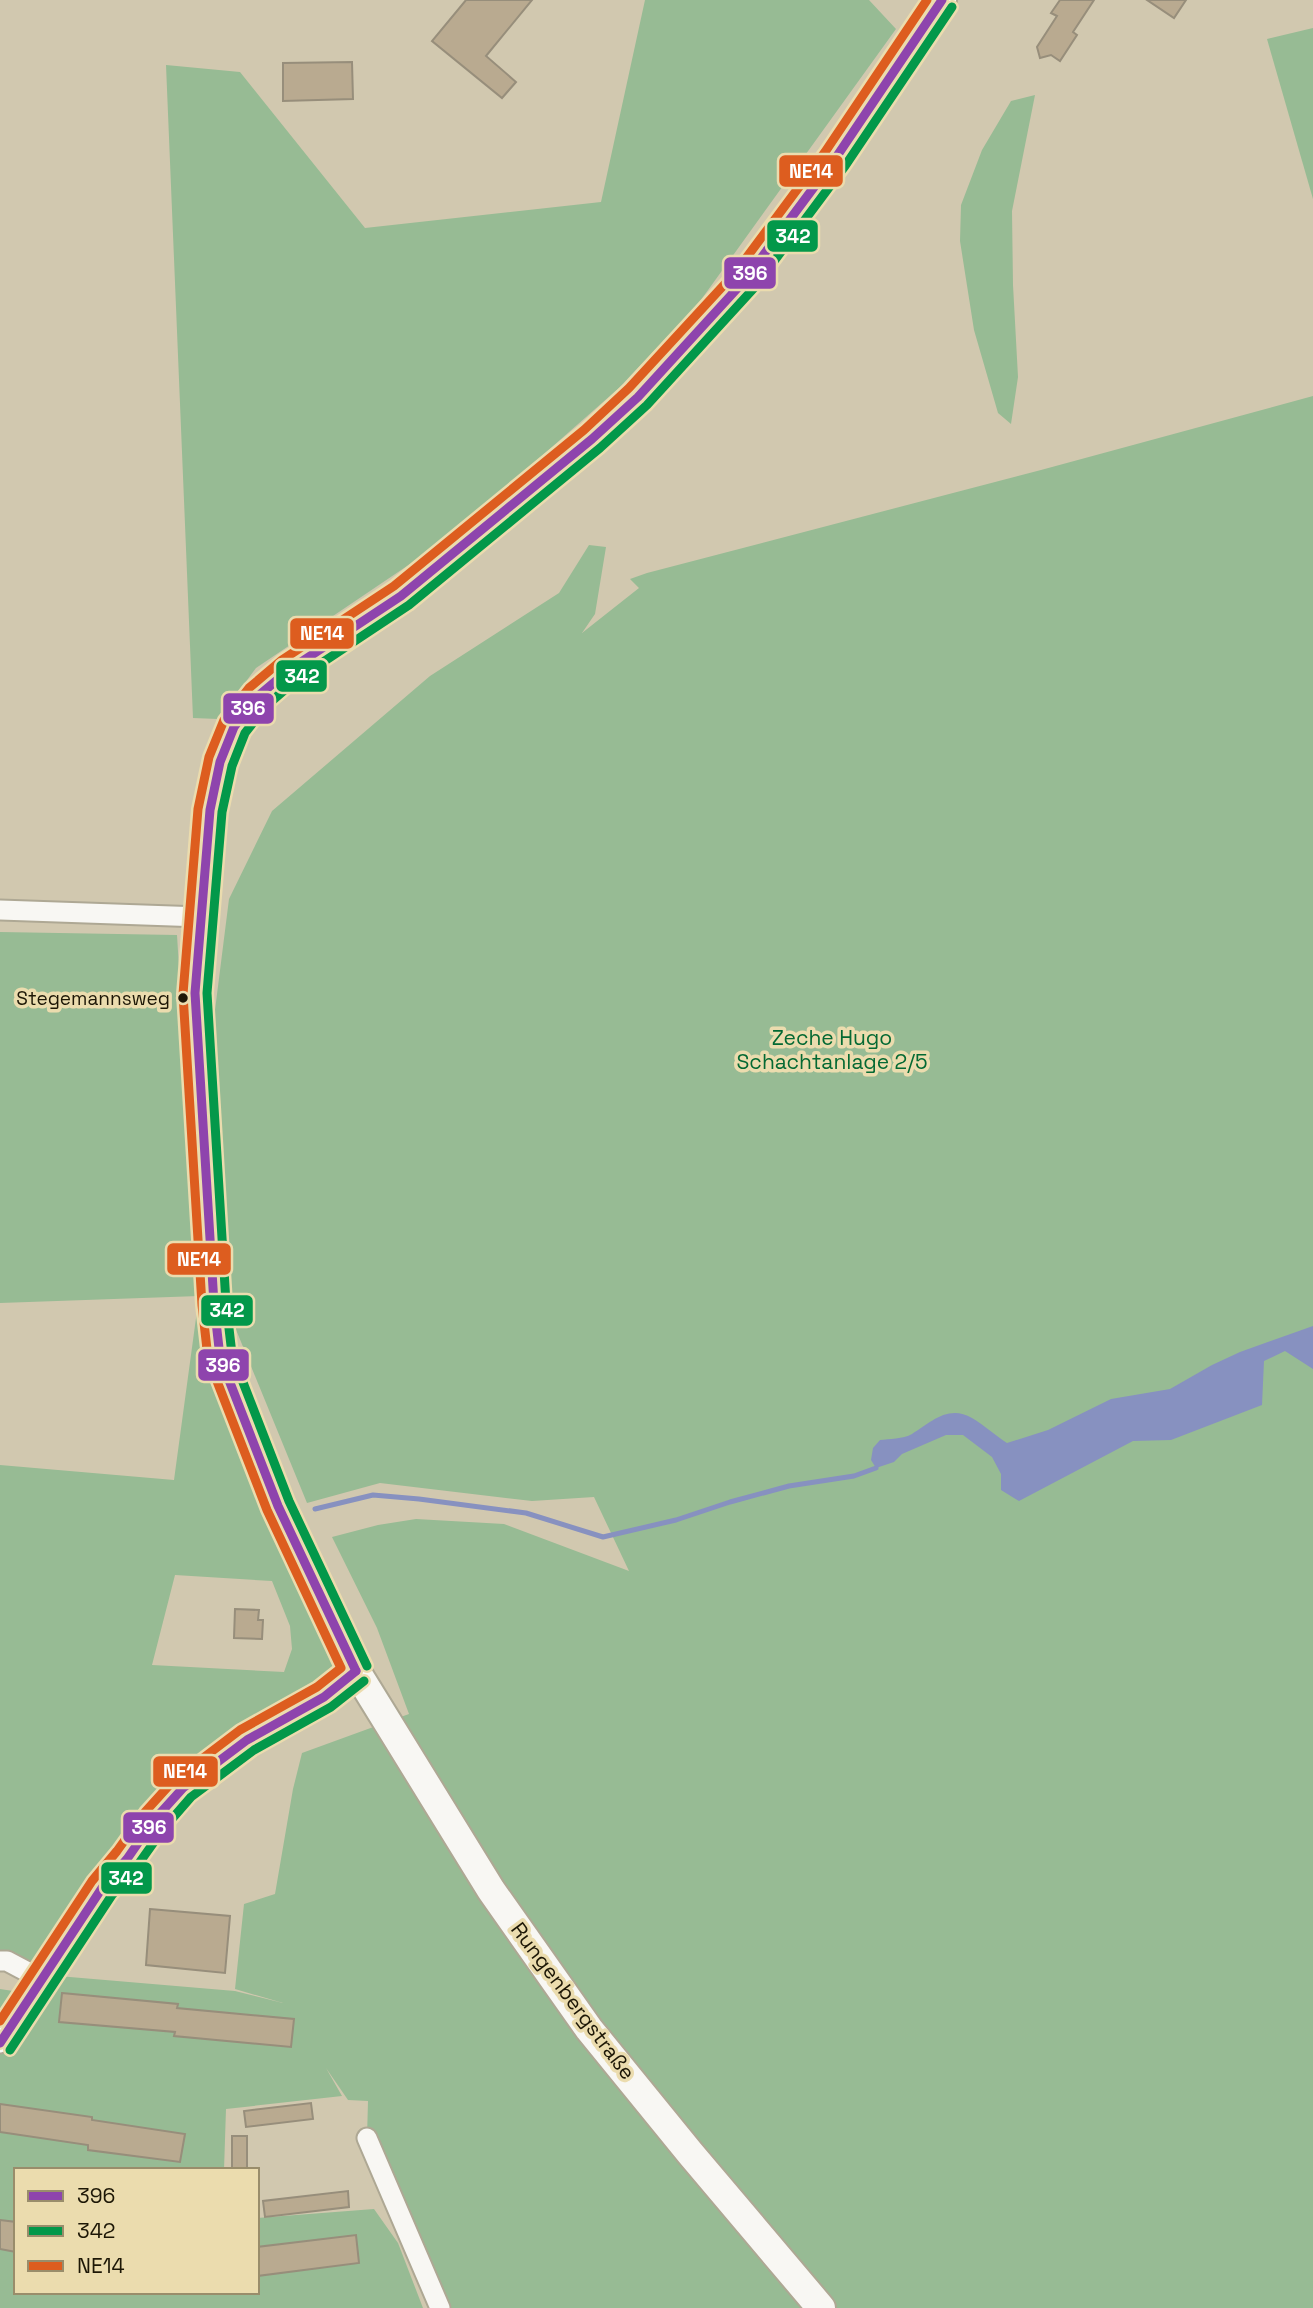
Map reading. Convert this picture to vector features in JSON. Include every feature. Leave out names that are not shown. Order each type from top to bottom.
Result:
[{"type":"street","name":"Rungenbergstraße","points":[[821,2308],[589,2029],[491,1890],[356,1671],[278,1506],[220,1357],[214,1304],[195,993],[214,785],[234,727],[257,697],[289,670],[401,596],[592,439],[638,397],[744,281],[835,159],[942,0]]},
{"type":"street","points":[[0,910],[201,917]]},
{"type":"street","points":[[0,2043],[102,1888],[183,1788],[247,1740],[324,1697],[356,1671]]},
{"type":"street","points":[[0,1961],[7,1961],[41,1979]]},
{"type":"street","points":[[367,2138],[440,2308]]},
{"type":"green space","points":[[645,0],[869,0],[896,29],[698,304],[619,388],[450,537],[256,668],[218,719],[193,718],[166,65],[240,72],[365,228],[601,202]]},
{"type":"green space","points":[[1313,28],[1313,199],[1267,39]]},
{"type":"green space","points":[[1035,95],[1012,211],[1018,377],[1011,424],[998,413],[974,330],[960,241],[961,205],[982,150],[1011,101]]},
{"type":"green space","name":"Zeche Hugo Schachtanlage 2/5","points":[[1313,396],[1313,2308],[440,2308],[367,2138],[368,2101],[348,2100],[326,2068],[342,2096],[226,2109],[224,2168],[14,2168],[14,2294],[259,2294],[259,2218],[374,2209],[398,2243],[423,2308],[0,2308],[0,1989],[52,1997],[58,1976],[235,1991],[283,2003],[235,1989],[244,1904],[275,1894],[302,1753],[409,1714],[377,1628],[332,1537],[416,1519],[504,1524],[629,1571],[594,1497],[532,1501],[380,1483],[307,1503],[230,1315],[212,1034],[229,899],[272,811],[430,676],[559,593],[589,545],[606,547],[595,614],[582,633],[639,588],[630,579]]},
{"type":"green space","points":[[0,932],[177,935],[199,1295],[207,1303],[356,1671],[183,1788],[41,1979],[0,1961],[0,1465],[174,1480],[199,1296],[0,1303]],"holes":[[[175,1575],[272,1581],[290,1626],[292,1649],[284,1672],[152,1665]]]},
{"type":"water","points":[[1313,1326],[1313,1369],[1285,1351],[1264,1361],[1262,1405],[1171,1440],[1133,1441],[1019,1501],[1001,1490],[1001,1474],[992,1457],[963,1435],[946,1435],[902,1454],[894,1462],[876,1468],[871,1460],[873,1448],[880,1440],[908,1436],[933,1420],[955,1413],[972,1418],[1007,1443],[1048,1430],[1111,1399],[1170,1389],[1240,1352]]},
{"type":"building","points":[[466,0],[532,0],[486,56],[516,82],[502,98],[432,41]]},
{"type":"building","points":[[1060,0],[1094,0],[1073,32],[1077,35],[1060,61],[1051,55],[1040,58],[1037,47],[1057,16],[1051,13]]},
{"type":"building","points":[[1147,0],[1186,0],[1174,18]]},
{"type":"building","points":[[352,62],[353,99],[283,101],[283,63]]},
{"type":"building","points":[[235,1609],[259,1610],[258,1620],[263,1620],[262,1639],[234,1638]]},
{"type":"building","points":[[150,1909],[230,1916],[225,1973],[146,1965]]},
{"type":"building","points":[[62,1993],[294,2019],[291,2047],[174,2036],[175,2032],[59,2022]]},
{"type":"building","points":[[311,2103],[313,2119],[246,2127],[244,2111]]},
{"type":"building","points":[[0,2104],[185,2134],[180,2162],[88,2150],[88,2145],[0,2132]]},
{"type":"building","points":[[232,2136],[247,2136],[247,2168],[232,2168]]},
{"type":"building","points":[[348,2191],[349,2207],[265,2217],[263,2201]]},
{"type":"building","points":[[0,2220],[14,2222],[14,2252],[0,2249]]},
{"type":"building","points":[[356,2235],[359,2263],[259,2276],[259,2247]]},
{"type":"waterway","points":[[315,1509],[373,1495],[419,1499],[526,1513],[603,1537],[676,1520],[789,1486],[854,1476],[876,1468]]},
{"type":"transit line","name":"NE14","points":[[0,2021],[92,1881],[145,1812],[174,1780],[240,1730],[317,1687],[341,1668],[267,1510],[208,1358],[202,1305],[183,994],[198,809],[209,757],[224,720],[249,688],[282,660],[394,586],[584,430],[629,388],[735,273],[825,152],[927,0]]},
{"type":"transit line","name":"396","points":[[356,1671],[278,1506],[220,1357],[214,1304],[195,993],[210,810],[220,762],[234,727],[257,697],[289,670],[401,596],[592,439],[638,397],[744,281],[835,159],[942,0]]},
{"type":"transit line","name":"342","points":[[367,1666],[289,1501],[232,1354],[226,1303],[207,993],[222,812],[232,766],[245,733],[266,706],[296,680],[409,605],[600,448],[647,405],[754,288],[845,166],[952,7]]},
{"type":"transit line","name":"396","points":[[0,2043],[102,1888],[127,1859],[154,1820],[183,1788],[247,1740],[324,1697],[356,1671]]},
{"type":"transit line","name":"342","points":[[10,2050],[112,1895],[191,1797],[254,1750],[331,1707],[364,1681]]},
{"type":"place","name":"Stegemannsweg","points":[[183,998]]}]
